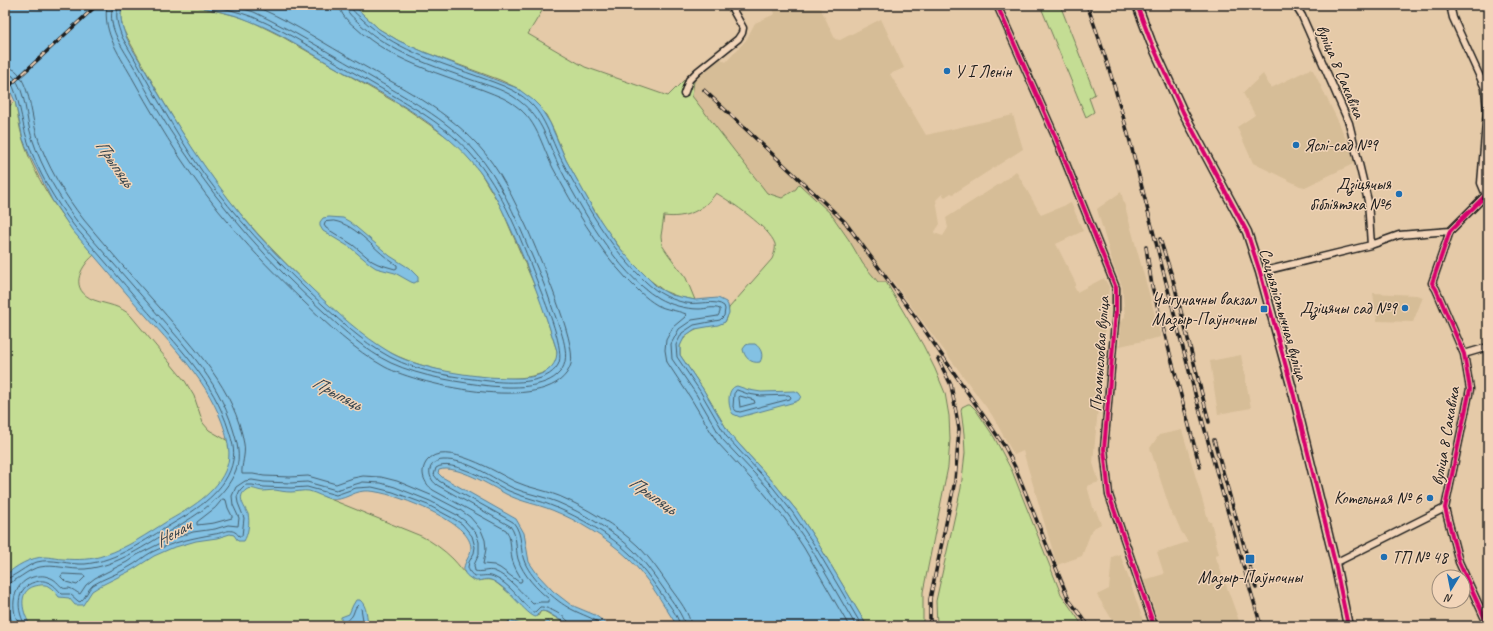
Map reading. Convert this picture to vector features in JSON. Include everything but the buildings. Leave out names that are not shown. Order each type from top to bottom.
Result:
[{"type":"street","points":[[684,94],[689,80],[698,70],[738,39],[742,33],[743,28],[730,5]]},
{"type":"street","name":"Прамысловая вуліца","points":[[997,5],[1055,136],[1116,288],[1116,311],[1104,449],[1109,495],[1154,626]]},
{"type":"street","name":"Сацыялістычная вуліца","points":[[1137,5],[1151,42],[1183,112],[1247,232],[1260,272],[1292,389],[1335,563],[1348,626]]},
{"type":"street","name":"вуліца 8 Сакавіка","points":[[1295,5],[1302,16],[1349,123],[1368,201],[1371,245]]},
{"type":"street","points":[[1260,272],[1371,245],[1398,235],[1450,231],[1487,194],[1481,183],[1487,111],[1486,88],[1453,18],[1450,5]]},
{"type":"street","name":"вуліца 8 Сакавіка","points":[[1450,231],[1432,283],[1464,354],[1470,389],[1445,508],[1459,562],[1487,624]]},
{"type":"street","points":[[1464,354],[1488,347]]},
{"type":"street","points":[[1335,563],[1445,508]]},
{"type":"shaded area","points":[[772,5],[819,5],[835,39],[840,40],[881,19],[904,68],[890,74],[926,135],[1013,115],[1023,149],[953,194],[951,193],[945,197],[942,194],[936,200],[940,224],[934,233],[943,236],[948,228],[946,218],[1001,183],[1016,171],[1041,215],[1071,203],[1083,231],[1056,244],[1076,284],[1074,287],[1077,292],[1104,278],[1109,287],[1093,463],[1099,482],[1087,486],[1094,511],[1096,511],[1101,524],[1092,529],[1082,556],[1057,565],[1023,451],[1014,455],[992,415],[891,279],[886,282],[878,282],[863,264],[831,214],[798,185],[796,189],[782,198],[767,193],[692,96],[694,81],[699,73],[720,58],[726,62],[746,40],[755,23],[775,14]]},
{"type":"shaded area","name":"Яслі-сад №9","points":[[1312,68],[1340,125],[1355,163],[1305,187],[1253,163],[1237,127],[1255,115],[1243,93],[1263,74],[1271,88]]},
{"type":"shaded area","points":[[1121,192],[1161,337],[1120,346],[1120,322],[1125,317],[1122,286],[1113,265],[1097,209]]},
{"type":"shaded area","points":[[1373,293],[1416,295],[1423,297],[1413,322],[1377,321]]},
{"type":"shaded area","points":[[1241,355],[1251,408],[1218,414],[1210,361]]},
{"type":"shaded area","points":[[1182,430],[1209,522],[1211,522],[1219,554],[1215,555],[1241,626],[1160,626],[1144,580],[1164,574],[1157,552],[1188,542],[1175,517],[1172,515],[1150,448],[1159,435]]},
{"type":"shaded area","points":[[1120,554],[1145,626],[1116,626],[1097,595],[1109,589],[1112,557]]},
{"type":"green space","points":[[123,5],[192,5],[251,21],[281,36],[407,109],[450,139],[467,155],[480,172],[501,207],[541,301],[557,351],[557,360],[554,365],[546,372],[518,378],[471,376],[438,370],[393,354],[372,342],[352,326],[300,278],[272,249],[231,203],[219,187],[185,137],[126,35],[121,20]]},
{"type":"green space","points":[[353,5],[548,5],[542,11],[528,34],[585,67],[668,96],[694,70],[699,73],[694,81],[692,96],[767,193],[782,198],[796,189],[799,184],[831,214],[863,264],[878,282],[886,282],[923,345],[945,393],[949,416],[950,439],[948,467],[923,592],[923,626],[867,626],[797,511],[729,433],[703,389],[680,355],[680,346],[682,341],[690,332],[700,327],[725,322],[729,308],[772,259],[775,244],[766,230],[740,208],[716,193],[706,204],[694,212],[680,216],[664,216],[661,236],[662,245],[686,278],[695,300],[679,297],[664,291],[650,280],[626,256],[603,225],[566,160],[546,115],[517,88],[399,41],[379,29]]},
{"type":"green space","points":[[1040,5],[1060,5],[1095,94],[1089,98],[1094,112],[1086,117]]},
{"type":"green space","points":[[15,101],[20,130],[36,172],[52,201],[72,229],[94,255],[84,266],[81,272],[79,285],[81,291],[86,296],[94,300],[118,307],[131,316],[185,381],[194,396],[203,423],[209,430],[325,497],[425,538],[450,556],[473,580],[494,581],[538,616],[541,611],[544,611],[570,626],[5,626],[5,110]]},
{"type":"green space","points":[[968,404],[976,410],[994,437],[1012,471],[1061,594],[1083,626],[937,626],[936,601],[961,488],[965,453],[961,410],[962,407]]},
{"type":"water","points":[[5,5],[123,5],[121,22],[127,39],[157,91],[204,165],[229,200],[259,236],[321,298],[369,339],[391,353],[404,359],[420,365],[454,373],[506,378],[528,377],[546,372],[554,364],[556,358],[557,351],[518,244],[504,214],[484,178],[448,138],[430,124],[392,99],[261,25],[243,18],[192,5],[353,5],[379,29],[399,41],[517,88],[540,107],[550,123],[566,160],[596,214],[618,246],[634,264],[657,287],[671,295],[695,300],[718,298],[726,302],[728,305],[729,313],[725,322],[718,325],[695,329],[685,336],[680,346],[680,355],[703,389],[729,433],[797,511],[867,626],[677,626],[641,572],[627,557],[602,537],[562,514],[512,497],[483,481],[464,473],[446,469],[439,470],[438,473],[442,477],[516,519],[524,533],[529,562],[538,575],[553,591],[571,605],[595,615],[610,626],[570,626],[547,612],[542,611],[539,612],[536,617],[527,612],[497,583],[489,579],[476,581],[469,577],[465,573],[464,569],[464,565],[471,548],[470,541],[466,535],[444,518],[416,504],[374,491],[364,491],[340,499],[332,499],[309,491],[263,491],[250,488],[243,493],[241,499],[248,514],[249,521],[248,532],[244,541],[238,541],[234,535],[230,534],[172,548],[154,556],[132,570],[92,591],[83,605],[75,605],[69,598],[59,597],[50,587],[46,585],[35,586],[25,593],[23,598],[24,610],[31,626],[5,626],[5,576],[14,569],[29,560],[40,557],[74,560],[95,558],[129,545],[184,512],[210,492],[223,476],[227,466],[229,453],[225,431],[218,413],[210,396],[200,381],[189,365],[72,230],[52,200],[29,154],[23,139],[15,101],[5,80]]},
{"type":"water","points":[[323,218],[343,218],[350,222],[390,256],[409,268],[418,277],[418,281],[414,283],[395,273],[376,268],[351,248],[323,231],[320,226],[320,222]]},
{"type":"water","points":[[749,344],[755,344],[759,348],[762,354],[760,362],[751,361],[745,355],[743,349]]},
{"type":"water","points":[[737,386],[761,392],[795,391],[801,396],[799,400],[795,402],[740,417],[733,414],[729,403],[731,390]]},
{"type":"water","points":[[356,600],[360,600],[364,605],[368,626],[343,626],[341,617],[349,614]]},
{"type":"water","points":[[509,621],[531,626],[504,626]]},
{"type":"water","points":[[548,621],[551,626],[531,626],[540,625]]},
{"type":"railway","points":[[5,90],[97,5]]},
{"type":"railway","points":[[1087,5],[1121,108],[1200,411],[1261,626]]},
{"type":"railway","points":[[704,90],[845,222],[919,322],[1005,447],[1015,467],[1069,600],[1089,626]]},
{"type":"railway","points":[[1160,239],[1172,276],[1209,422]]},
{"type":"railway","points":[[1146,247],[1152,286],[1200,467]]},
{"type":"railway","points":[[930,626],[930,599],[955,481],[959,429],[951,385],[938,359]]},
{"type":"railway","points":[[1214,440],[1256,588]]},
{"type":"cycle path","points":[[997,5],[1055,136],[1116,288],[1116,311],[1104,449],[1109,495],[1154,626]]},
{"type":"cycle path","points":[[1137,5],[1151,42],[1183,112],[1247,232],[1260,272],[1294,396],[1335,563],[1348,626]]},
{"type":"cycle path","points":[[1487,623],[1459,562],[1445,508],[1470,389],[1464,354],[1432,283],[1450,231],[1488,193]]},
{"type":"place","name":"У І Ленін","points":[[947,71]]},
{"type":"place","name":"Яслі-сад №9","points":[[1296,145]]},
{"type":"place","name":"Дзіцячыя бібліятэка №6","points":[[1399,194]]},
{"type":"place","name":"Дзіцячы сад №9","points":[[1405,308]]},
{"type":"place","name":"Чыгуначны вакзал Мазыр-Паўночны","points":[[1264,309]]},
{"type":"place","name":"Котельная № 6","points":[[1430,498]]},
{"type":"place","name":"ТП № 48","points":[[1384,557]]},
{"type":"place","name":"Мазыр-Паўночны","points":[[1250,559]]},
{"type":"water label","name":"Прыпяць","points":[[115,163]]},
{"type":"water label","name":"Прыпяць","points":[[337,393]]},
{"type":"water label","name":"Прыпяць","points":[[653,495]]},
{"type":"water label","name":"Ненач","points":[[173,533]]}]
